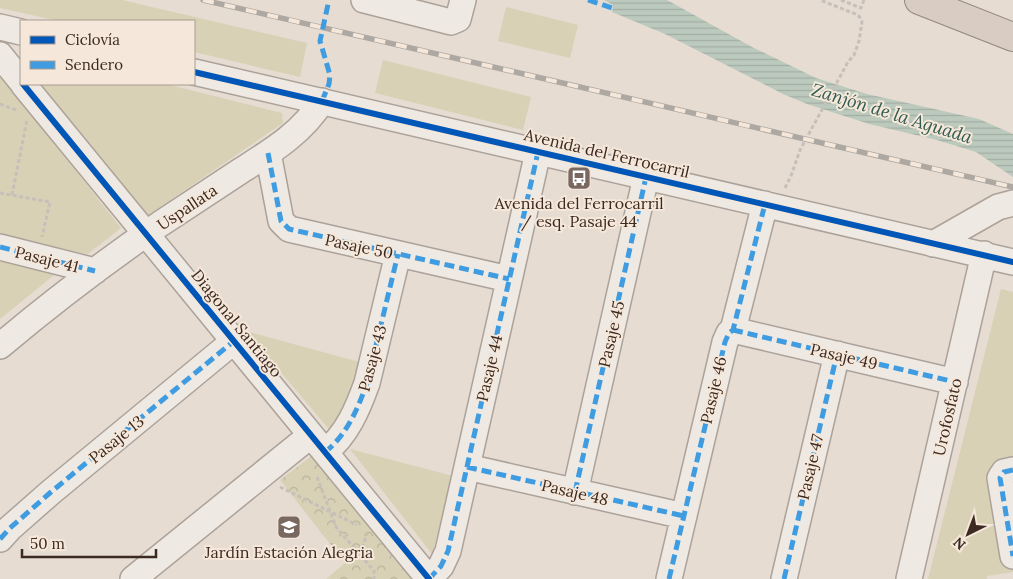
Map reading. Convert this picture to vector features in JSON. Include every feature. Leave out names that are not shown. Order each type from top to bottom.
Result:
[{"type":"highway","points":[[919,0],[1013,37]]},
{"type":"street","points":[[364,0],[451,22],[458,19],[463,0]]},
{"type":"street","points":[[0,27],[20,32]]},
{"type":"street","name":"Diagonal Santiago","points":[[0,56],[20,81]]},
{"type":"street","name":"Avenida del Ferrocarril","points":[[195,72],[1013,262]]},
{"type":"street","name":"Diagonal Santiago","points":[[24,85],[234,341],[317,452],[429,579]]},
{"type":"street","name":"Uspallata","points":[[0,346],[95,271],[146,234],[268,153],[308,121],[322,101]]},
{"type":"street","name":"Pasaje 44","points":[[429,579],[441,566],[448,551],[538,152]]},
{"type":"street","name":"Pasaje 50","points":[[268,153],[281,221],[288,229],[509,279]]},
{"type":"street","name":"Pasaje 45","points":[[575,492],[646,176]]},
{"type":"street","points":[[933,244],[998,207],[1013,203]]},
{"type":"street","name":"Pasaje 46","points":[[669,579],[725,342],[729,333],[733,330],[765,204]]},
{"type":"street","name":"Pasaje 41","points":[[0,247],[95,271]]},
{"type":"street","name":"Pasaje 43","points":[[133,579],[340,438],[360,401],[366,383],[398,254]]},
{"type":"street","name":"Urofosfato","points":[[909,579],[984,254]]},
{"type":"street","name":"Pasaje 49","points":[[733,330],[954,382]]},
{"type":"street","name":"Pasaje 13","points":[[0,539],[51,492],[234,341]]},
{"type":"street","name":"Pasaje 47","points":[[784,579],[837,354]]},
{"type":"street","name":"Pasaje 48","points":[[467,467],[684,516]]},
{"type":"street","points":[[1013,470],[1004,472],[1000,478],[1013,556]]},
{"type":"street","points":[[429,579],[436,579]]},
{"type":"path","points":[[765,204],[786,187],[796,158],[848,62],[854,55],[859,41],[862,22],[858,15],[820,0]]},
{"type":"path","points":[[841,0],[861,8],[864,0]]},
{"type":"path","points":[[0,104],[19,111]]},
{"type":"path","points":[[12,195],[28,115]]},
{"type":"path","points":[[0,193],[50,202],[38,257]]},
{"type":"path","points":[[317,452],[330,513],[336,527],[374,571],[374,579]]},
{"type":"path","points":[[277,480],[330,513],[361,527]]},
{"type":"path","points":[[360,555],[368,531]]},
{"type":"green space","points":[[0,0],[122,0],[307,43],[300,77],[195,52],[195,20],[54,20],[0,8]]},
{"type":"green space","points":[[506,7],[578,25],[570,58],[498,41]]},
{"type":"green space","points":[[383,60],[531,97],[523,130],[375,93]]},
{"type":"green space","points":[[0,75],[121,228],[88,254],[0,236]]},
{"type":"green space","points":[[39,85],[170,85],[282,113],[283,123],[147,216]]},
{"type":"green space","points":[[0,252],[64,267],[0,319]]},
{"type":"green space","points":[[1001,289],[1013,292],[1013,572],[987,576],[987,579],[928,579]]},
{"type":"green space","points":[[246,331],[363,363],[333,434]]},
{"type":"green space","points":[[350,449],[453,476],[432,554]]},
{"type":"green space","points":[[313,455],[412,579],[326,579],[345,563],[280,480]]},
{"type":"water","name":"Zanjón de la Aguada","points":[[604,0],[667,0],[752,47],[816,78],[867,94],[979,119],[1013,134],[1013,177],[976,152],[937,140],[869,124],[807,104],[783,94],[665,34],[612,12],[613,5]]},
{"type":"railway","points":[[203,0],[1013,187]]},
{"type":"marked path","points":[[322,101],[329,84],[330,75],[320,41],[329,0]]},
{"type":"marked path","points":[[588,0],[612,8]]},
{"type":"marked path","points":[[429,579],[441,566],[448,551],[538,152]]},
{"type":"marked path","points":[[268,153],[281,221],[289,229],[509,279]]},
{"type":"marked path","points":[[575,492],[646,177]]},
{"type":"marked path","points":[[669,579],[725,342],[729,333],[733,330],[765,204]]},
{"type":"marked path","points":[[0,247],[95,271]]},
{"type":"marked path","points":[[325,452],[340,438],[346,429],[356,411],[367,383],[398,254]]},
{"type":"marked path","points":[[733,330],[955,382]]},
{"type":"marked path","points":[[0,539],[51,492],[234,341]]},
{"type":"marked path","points":[[784,579],[837,354]]},
{"type":"marked path","points":[[467,467],[684,516]]},
{"type":"marked path","points":[[1013,470],[1004,472],[1000,478],[1013,556]]},
{"type":"cycle path","points":[[195,72],[1013,262]]},
{"type":"cycle path","points":[[24,85],[429,579]]},
{"type":"place","name":"Avenida del Ferrocarril / esq. Pasaje 44","points":[[579,178]]},
{"type":"place","name":"Jardín Estación Alegria","points":[[289,527]]}]
